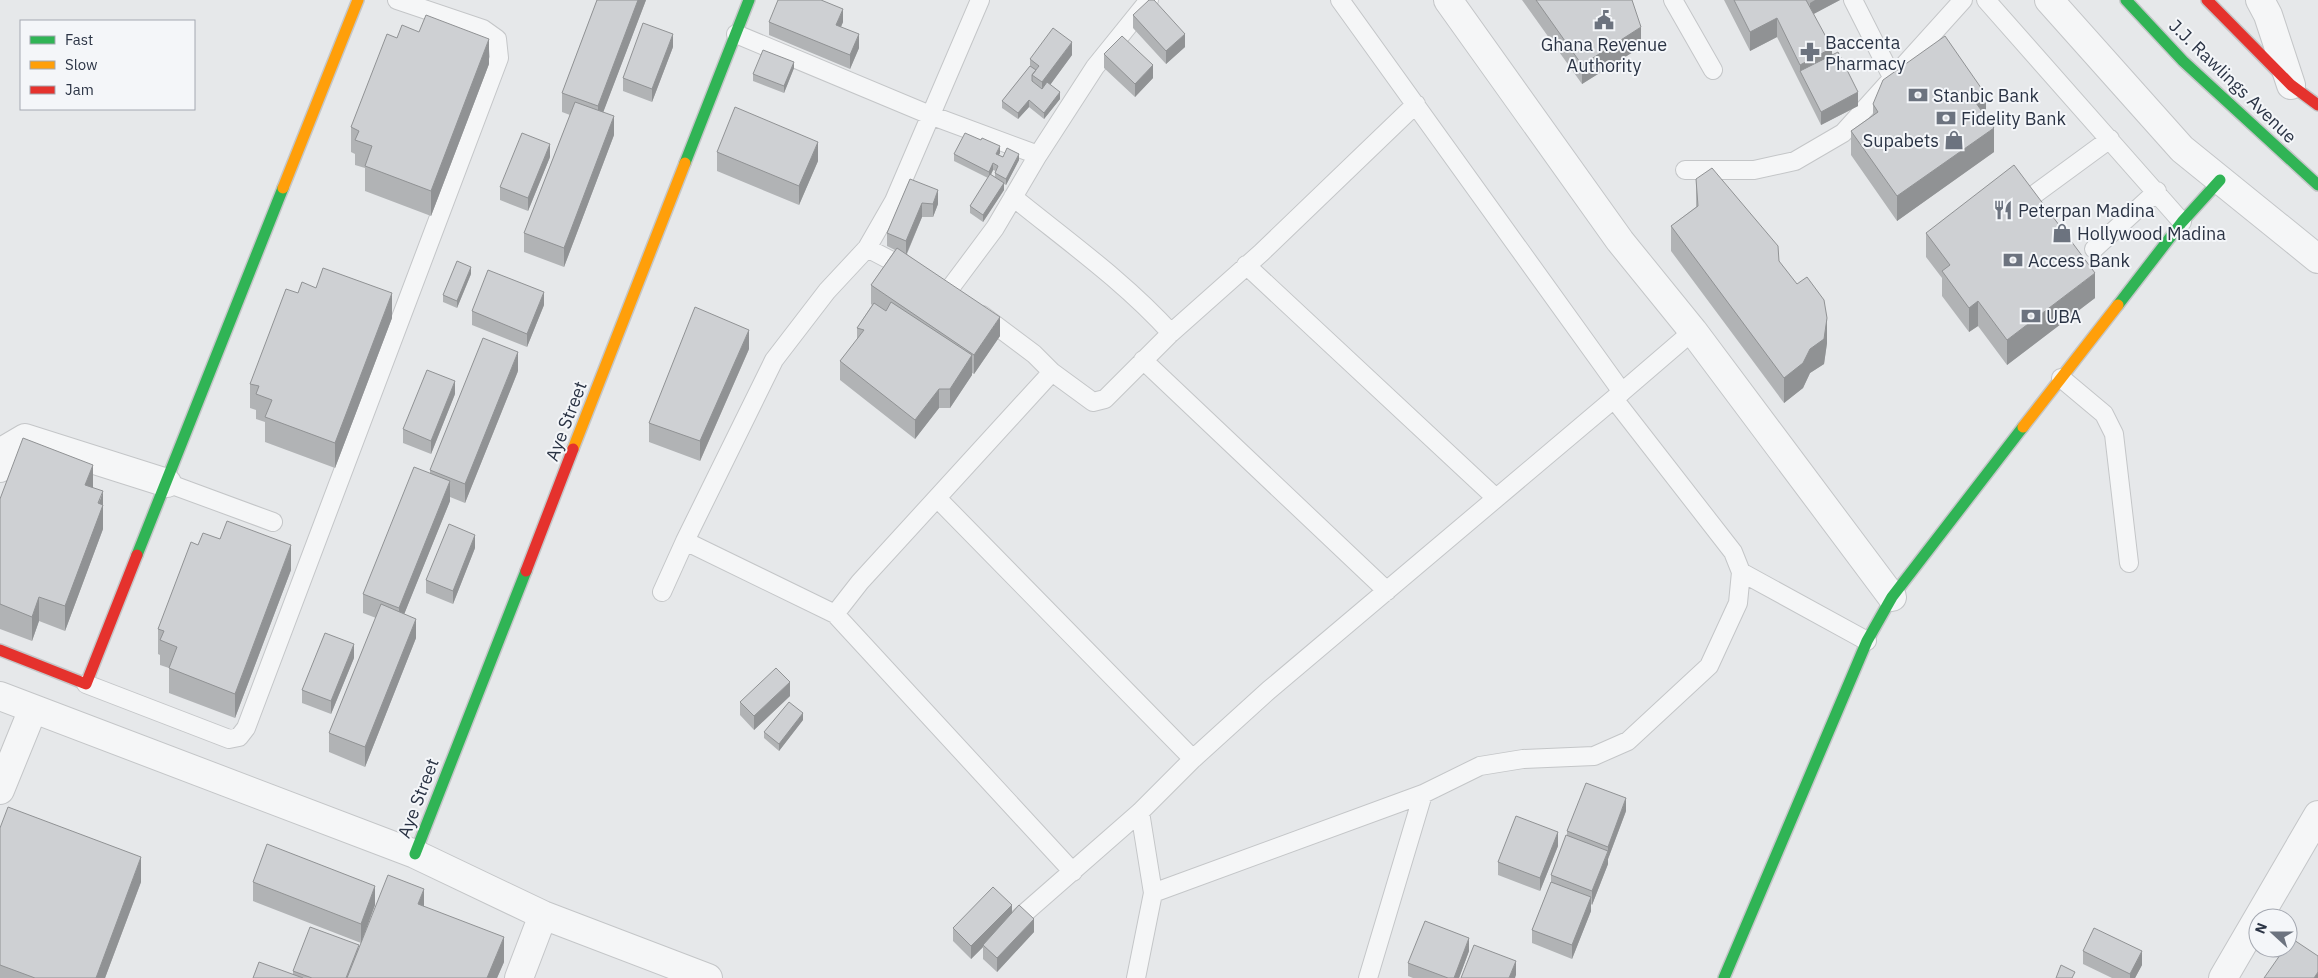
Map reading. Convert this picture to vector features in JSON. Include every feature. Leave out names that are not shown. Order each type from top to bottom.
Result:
[{"type":"main road","points":[[0,650],[86,684],[358,0]]},
{"type":"main road","name":"Aye Street","points":[[415,854],[749,0]]},
{"type":"main road","name":"J.J. Rawlings Avenue","points":[[2126,0],[2183,61],[2316,182]]},
{"type":"main road","points":[[2207,0],[2291,85],[2318,105]]},
{"type":"main road","points":[[1724,978],[1867,641],[1892,596],[2182,222],[2220,180]]},
{"type":"street","points":[[1448,0],[1620,241],[1693,331],[1892,596]]},
{"type":"street","points":[[2049,0],[2182,149],[2318,259]]},
{"type":"street","points":[[2260,0],[2268,15],[2291,85]]},
{"type":"street","points":[[0,468],[8,448],[25,438],[167,482]]},
{"type":"street","points":[[0,696],[415,854],[542,915],[708,978]]},
{"type":"street","points":[[0,790],[33,709]]},
{"type":"street","points":[[2223,978],[2318,815]]},
{"type":"street","points":[[518,978],[542,915]]},
{"type":"lane","points":[[86,684],[229,740],[239,737],[246,728],[499,58],[497,39],[483,29],[396,0]]},
{"type":"lane","points":[[662,592],[774,360],[827,291],[867,248],[894,202],[980,0]]},
{"type":"lane","points":[[948,291],[995,228],[1038,155],[1095,67],[1149,0]]},
{"type":"lane","points":[[1153,893],[1422,794],[1480,766],[1523,760],[1594,756],[1628,741],[1709,666],[1738,603],[1742,572],[1733,552],[1618,395],[1416,104],[1340,0]]},
{"type":"lane","points":[[1674,0],[1712,70]]},
{"type":"lane","points":[[1853,0],[1892,77]]},
{"type":"lane","points":[[1685,170],[1754,170],[1795,161],[1843,133],[1963,0]]},
{"type":"lane","points":[[1986,0],[2156,190],[2182,222]]},
{"type":"lane","points":[[736,34],[930,114],[1038,155]]},
{"type":"lane","points":[[867,248],[948,291],[1034,354],[1052,372],[1093,402],[1105,399],[1171,333],[1246,265],[1416,104]]},
{"type":"lane","points":[[2035,194],[2110,139]]},
{"type":"lane","points":[[2094,250],[2156,190]]},
{"type":"lane","points":[[1013,197],[1123,287],[1156,316],[1171,333]]},
{"type":"lane","points":[[1246,265],[1496,498]]},
{"type":"lane","points":[[1019,918],[1140,812],[1193,759],[1269,690],[1693,331]]},
{"type":"lane","points":[[1143,360],[1387,590]]},
{"type":"lane","points":[[836,614],[860,582],[1052,372]]},
{"type":"lane","points":[[2061,378],[2104,414],[2114,434],[2129,563]]},
{"type":"lane","points":[[167,482],[273,522]]},
{"type":"lane","points":[[937,498],[1193,759]]},
{"type":"lane","points":[[685,541],[836,614],[1072,872]]},
{"type":"lane","points":[[1742,572],[1867,641]]},
{"type":"lane","points":[[1368,978],[1422,794]]},
{"type":"lane","points":[[1136,978],[1153,893],[1140,812]]},
{"type":"building","points":[[597,0],[638,0],[598,106],[562,93]]},
{"type":"building","points":[[778,0],[821,0],[843,9],[836,25],[859,34],[850,55],[769,22]]},
{"type":"building","points":[[1149,0],[1154,0],[1185,34],[1166,51],[1133,15]]},
{"type":"building","points":[[1536,0],[1632,0],[1641,27],[1582,65]]},
{"type":"building","points":[[1734,0],[1806,0],[1832,48],[1800,65],[1777,18],[1750,32]]},
{"type":"building","points":[[426,15],[489,39],[431,191],[365,166],[372,146],[355,140],[359,131],[351,127],[387,34],[397,38],[402,25],[419,32]]},
{"type":"building","points":[[643,23],[673,34],[652,89],[623,78]]},
{"type":"building","points":[[1053,28],[1072,42],[1042,82],[1032,75],[1039,66],[1030,59]]},
{"type":"building","points":[[1122,36],[1153,65],[1135,84],[1104,54]]},
{"type":"building","points":[[1945,36],[1986,95],[1976,103],[1994,128],[1897,196],[1851,131],[1878,112],[1873,104],[1883,80]]},
{"type":"building","points":[[763,50],[794,62],[784,86],[753,74]]},
{"type":"building","points":[[1838,52],[1858,92],[1821,112],[1800,71]]},
{"type":"building","points":[[1030,66],[1036,70],[1032,75],[1032,81],[1042,89],[1047,82],[1060,92],[1044,113],[1029,100],[1018,113],[1002,101]]},
{"type":"building","points":[[575,102],[614,116],[564,248],[524,233]]},
{"type":"building","points":[[735,107],[818,142],[799,186],[717,152]]},
{"type":"building","points":[[522,133],[550,144],[528,198],[500,187]]},
{"type":"building","points":[[965,133],[1000,146],[996,154],[1003,157],[1007,148],[1019,154],[1006,179],[995,173],[998,166],[993,163],[989,172],[954,154]]},
{"type":"building","points":[[2014,165],[2095,273],[2007,340],[1978,301],[1969,308],[1942,271],[1950,265],[1926,233]]},
{"type":"building","points":[[1712,168],[1778,246],[1779,261],[1797,284],[1807,277],[1824,300],[1827,318],[1824,339],[1810,349],[1803,363],[1784,378],[1671,226],[1698,206],[1696,179]]},
{"type":"building","points":[[990,174],[1004,183],[983,215],[970,206]]},
{"type":"building","points":[[910,179],[938,190],[933,204],[922,203],[906,241],[887,233]]},
{"type":"building","points":[[897,248],[1000,317],[974,355],[871,285]]},
{"type":"building","points":[[457,261],[471,267],[457,301],[443,295]]},
{"type":"building","points":[[323,268],[392,293],[335,443],[265,417],[272,400],[256,394],[259,386],[250,384],[286,289],[298,293],[302,282],[316,288]]},
{"type":"building","points":[[488,270],[544,292],[527,334],[472,311]]},
{"type":"building","points":[[891,302],[972,355],[950,389],[939,389],[915,420],[840,361],[864,330],[857,328],[874,303],[886,311]]},
{"type":"building","points":[[695,307],[749,330],[700,441],[649,423]]},
{"type":"building","points":[[483,338],[518,352],[465,484],[430,470]]},
{"type":"building","points":[[427,370],[455,381],[431,441],[403,429]]},
{"type":"building","points":[[23,438],[93,465],[85,485],[103,491],[98,503],[103,505],[65,606],[39,597],[32,617],[0,604],[0,499]]},
{"type":"building","points":[[414,467],[450,481],[399,608],[363,594]]},
{"type":"building","points":[[227,521],[291,545],[235,694],[169,668],[177,647],[160,640],[164,631],[158,629],[191,542],[198,545],[203,533],[220,539]]},
{"type":"building","points":[[449,524],[475,535],[453,591],[426,580]]},
{"type":"building","points":[[381,604],[416,619],[365,747],[329,733]]},
{"type":"building","points":[[325,633],[354,644],[331,701],[302,690]]},
{"type":"building","points":[[776,668],[790,682],[754,716],[740,702]]},
{"type":"building","points":[[789,702],[803,713],[779,744],[764,732]]},
{"type":"building","points":[[1586,783],[1626,798],[1608,847],[1567,831]]},
{"type":"building","points":[[8,807],[141,857],[96,978],[35,978],[0,965],[0,828]]},
{"type":"building","points":[[1516,816],[1558,832],[1540,878],[1498,862]]},
{"type":"building","points":[[1566,835],[1608,851],[1592,891],[1551,875]]},
{"type":"building","points":[[267,844],[375,886],[361,924],[253,882]]},
{"type":"building","points":[[388,875],[424,889],[418,904],[504,937],[487,978],[347,978]]},
{"type":"building","points":[[1551,882],[1591,897],[1572,945],[1532,930]]},
{"type":"building","points":[[993,887],[1012,905],[971,946],[953,928]]},
{"type":"building","points":[[1019,905],[1034,919],[997,958],[983,945]]},
{"type":"building","points":[[1425,921],[1469,938],[1454,978],[1448,978],[1408,963]]},
{"type":"building","points":[[310,927],[359,945],[346,978],[312,978],[293,971]]},
{"type":"building","points":[[2094,928],[2142,951],[2130,974],[2083,951]]},
{"type":"building","points":[[2298,943],[2318,956],[2318,972],[2314,978],[2264,978],[2278,958],[2298,958]]},
{"type":"building","points":[[1474,945],[1516,961],[1509,978],[1461,978]]},
{"type":"building","points":[[259,962],[303,978],[253,978]]},
{"type":"building","points":[[2061,965],[2075,972],[2072,978],[2056,978]]},
{"type":"traffic: fast","points":[[685,163],[749,0]]},
{"type":"traffic: fast","points":[[2126,0],[2183,61],[2318,185]]},
{"type":"traffic: fast","points":[[2118,305],[2182,222],[2220,180]]},
{"type":"traffic: fast","points":[[137,555],[283,188]]},
{"type":"traffic: fast","points":[[1724,978],[1867,641],[1892,597],[2023,427]]},
{"type":"traffic: fast","points":[[415,854],[526,571]]},
{"type":"traffic: slow","points":[[283,188],[358,0]]},
{"type":"traffic: slow","points":[[573,449],[685,163]]},
{"type":"traffic: slow","points":[[2023,427],[2118,305]]},
{"type":"traffic: jam","points":[[2207,0],[2291,85],[2318,105]]},
{"type":"traffic: jam","points":[[526,571],[573,449]]},
{"type":"traffic: jam","points":[[0,650],[86,684],[137,555]]},
{"type":"place","name":"Ghana Revenue Authority","points":[[1604,20]]},
{"type":"place","name":"Baccenta Pharmacy","points":[[1810,52]]},
{"type":"place","name":"Stanbic Bank","points":[[1918,95]]},
{"type":"place","name":"Fidelity Bank","points":[[1946,118]]},
{"type":"place","name":"Supabets","points":[[1954,140]]},
{"type":"place","name":"Peterpan Madina","points":[[2003,210]]},
{"type":"place","name":"Hollywood Madina","points":[[2062,233]]},
{"type":"place","name":"Access Bank","points":[[2013,260]]},
{"type":"place","name":"UBA","points":[[2031,316]]}]
